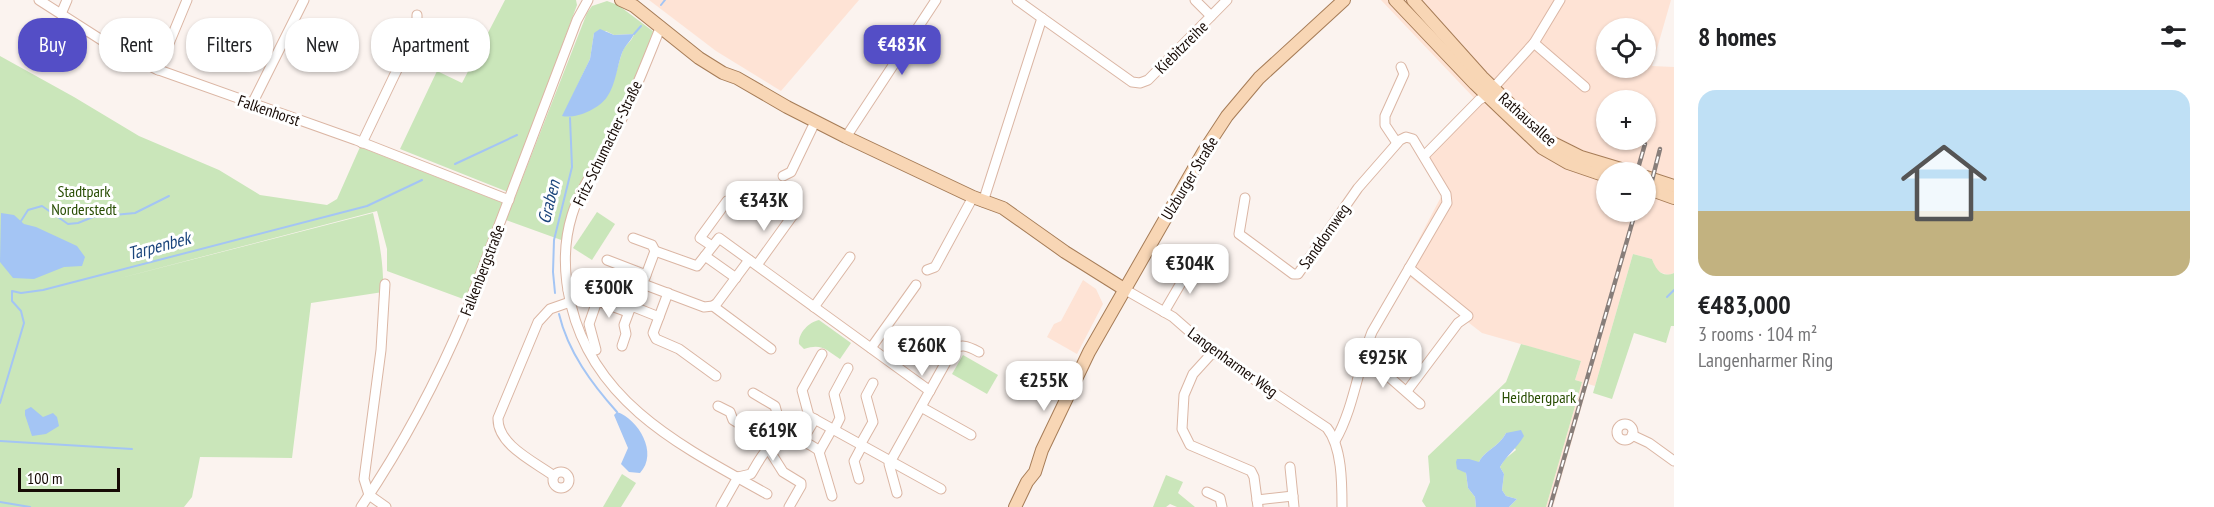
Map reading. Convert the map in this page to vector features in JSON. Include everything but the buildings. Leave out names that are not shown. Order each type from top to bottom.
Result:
[{"type":"main road","name":"Langenharmer Weg","points":[[621,0],[632,3],[687,46],[702,52],[738,78],[815,122],[978,200],[1003,208],[1065,252],[1124,289]]},
{"type":"main road","name":"Ulzburger Straße","points":[[1015,507],[1027,482],[1034,459],[1042,450],[1083,363],[1204,151],[1233,107],[1259,78],[1344,0]]},
{"type":"main road","name":"Rathausallee","points":[[1395,0],[1490,92],[1546,151],[1596,173]]},
{"type":"main road","name":"Rathausallee","points":[[1413,0],[1490,92],[1551,143],[1598,162]]},
{"type":"main road","points":[[1656,180],[1674,186]]},
{"type":"main road","points":[[1656,192],[1674,198]]},
{"type":"main road","name":"Langenharmer Weg","points":[[1065,252],[1075,266],[1107,288],[1117,302]]},
{"type":"street","name":"Falkenhorst","points":[[39,0],[99,38]]},
{"type":"street","points":[[61,14],[67,0]]},
{"type":"street","points":[[174,31],[187,0]]},
{"type":"street","points":[[252,104],[303,0]]},
{"type":"street","name":"Falkenbergstraße","points":[[577,20],[581,0]]},
{"type":"street","name":"Falkenbergstraße","points":[[361,507],[406,434],[447,357],[577,20],[588,0]]},
{"type":"street","points":[[846,137],[936,0]]},
{"type":"street","points":[[927,270],[935,267],[978,200],[1042,18],[1017,0]]},
{"type":"street","points":[[1195,0],[1211,16]]},
{"type":"street","name":"Kiebitzreihe","points":[[1042,18],[1132,82],[1140,83],[1148,80],[1227,0]]},
{"type":"street","points":[[1490,92],[1534,43],[1560,0]]},
{"type":"street","points":[[362,142],[417,28],[417,15]]},
{"type":"street","name":"Fritz-Schumacher-Straße","points":[[661,26],[620,123],[576,203],[568,227],[566,246],[570,302],[578,329],[592,358],[606,380],[623,400],[652,425],[767,494]]},
{"type":"street","points":[[1534,43],[1585,87]]},
{"type":"street","points":[[1342,507],[1335,441],[1347,414],[1363,354],[1372,332],[1447,202],[1446,194],[1413,140],[1406,136],[1397,143],[1385,125],[1385,116],[1404,74],[1401,66]]},
{"type":"street","name":"Falkenhorst","points":[[164,72],[362,142],[508,200]]},
{"type":"street","name":"Rathausallee","points":[[1424,156],[1479,100],[1490,92]]},
{"type":"street","points":[[783,176],[791,172],[815,122]]},
{"type":"street","name":"Sanddornweg","points":[[1245,198],[1239,234],[1293,274],[1298,274],[1353,195],[1397,143]]},
{"type":"street","points":[[712,246],[700,238],[727,201]]},
{"type":"street","points":[[607,260],[668,293],[706,307],[712,306],[793,215]]},
{"type":"street","points":[[633,238],[651,244],[655,251],[696,266],[719,238],[930,391]]},
{"type":"street","points":[[622,346],[626,334],[624,325],[655,251]]},
{"type":"street","points":[[705,256],[736,278]]},
{"type":"street","points":[[814,307],[850,257]]},
{"type":"street","points":[[1164,312],[1192,264]]},
{"type":"street","points":[[1407,391],[1458,323],[1468,316],[1409,268]]},
{"type":"street","points":[[385,284],[381,350],[364,478],[369,495],[386,507]]},
{"type":"street","points":[[871,348],[916,285]]},
{"type":"street","name":"Langenharmer Weg","points":[[1124,289],[1164,312],[1213,352],[1321,423],[1335,441]]},
{"type":"street","points":[[568,290],[625,311],[632,308],[659,317]]},
{"type":"street","points":[[668,293],[653,333],[656,340],[679,349],[716,376]]},
{"type":"street","points":[[596,350],[589,324],[597,301]]},
{"type":"street","points":[[555,476],[506,441],[500,433],[498,421],[500,411],[537,322],[550,309],[570,302]]},
{"type":"street","points":[[712,306],[771,349]]},
{"type":"street","points":[[897,493],[889,464],[954,349],[965,345],[979,351]]},
{"type":"street","points":[[1213,352],[1193,374],[1184,395],[1182,430],[1190,445],[1251,471],[1258,503],[1293,496]]},
{"type":"street","points":[[822,354],[802,390],[808,415],[940,489]]},
{"type":"street","points":[[1363,354],[1420,404]]},
{"type":"street","points":[[832,496],[820,451],[840,418],[833,394],[848,368]]},
{"type":"street","points":[[859,478],[854,461],[873,422],[866,396],[873,382]]},
{"type":"street","points":[[753,393],[774,405],[784,439]]},
{"type":"street","points":[[718,406],[730,412],[732,420],[744,427],[746,433],[766,444],[783,472],[801,483],[789,507]]},
{"type":"street","points":[[921,407],[971,435]]},
{"type":"street","points":[[802,441],[815,419]]},
{"type":"street","points":[[1632,435],[1649,443],[1674,461]]},
{"type":"street","points":[[721,507],[738,477],[751,474],[768,448],[793,437],[820,451]]},
{"type":"street","points":[[1290,467],[1294,507]]},
{"type":"street","points":[[1207,492],[1221,498],[1222,507]]},
{"type":"shaded area","points":[[649,0],[859,0],[781,91],[716,51]]},
{"type":"shaded area","points":[[1381,0],[1671,0],[1656,52],[1656,18],[1596,18],[1596,78],[1656,78],[1656,66],[1674,67],[1674,273],[1669,275],[1662,273],[1656,270],[1652,259],[1633,254],[1595,386],[1588,384],[1553,507],[1546,507],[1582,382],[1575,380],[1581,361],[1482,333],[1402,271],[1442,195],[1418,155],[1474,98]]},
{"type":"shaded area","points":[[1083,280],[1096,289],[1103,304],[1077,354],[1047,337],[1054,324],[1061,321]]},
{"type":"green space","points":[[505,0],[576,0],[577,5],[508,192],[400,149],[437,72],[462,83],[468,72],[490,72],[490,29]]},
{"type":"green space","points":[[607,1],[618,5],[654,32],[628,97],[564,241],[506,220],[587,13],[592,6]],"holes":[[[606,31],[614,35],[634,34],[623,50],[610,90],[592,109],[563,116],[590,59],[594,33]]]},
{"type":"green space","name":"Stadtpark Norderstedt","points":[[0,56],[18,66],[18,72],[29,72],[139,136],[219,170],[260,195],[327,205],[337,199],[360,147],[503,203],[466,300],[387,271],[387,249],[377,211],[113,280],[373,213],[381,252],[383,292],[311,303],[292,458],[200,457],[192,497],[184,507],[0,507]]},
{"type":"green space","points":[[597,212],[615,224],[592,260],[573,248]]},
{"type":"green space","points":[[1633,254],[1652,259],[1655,267],[1663,274],[1674,273],[1674,326],[1671,326],[1666,343],[1634,333],[1612,399],[1593,393]]},
{"type":"green space","points":[[819,320],[851,343],[840,359],[824,348],[804,349],[799,344],[800,336],[805,329]]},
{"type":"green space","name":"Heidbergpark","points":[[1521,344],[1581,361],[1575,380],[1582,382],[1546,507],[1509,507],[1517,499],[1506,496],[1502,490],[1504,474],[1500,467],[1505,459],[1516,450],[1506,433],[1479,462],[1473,462],[1462,470],[1466,473],[1468,488],[1475,497],[1476,507],[1426,507],[1422,501],[1430,482],[1428,456],[1506,382]]},
{"type":"green space","points":[[963,355],[998,375],[987,394],[952,374]]},
{"type":"green space","points":[[622,474],[636,483],[621,507],[603,507]]},
{"type":"green space","points":[[1166,475],[1183,482],[1178,493],[1195,507],[1177,507],[1170,504],[1166,507],[1153,507]]},
{"type":"water","points":[[600,29],[614,35],[634,34],[622,53],[607,97],[593,109],[574,116],[562,116],[590,59],[594,33]]},
{"type":"water","points":[[1,213],[14,215],[24,224],[36,227],[77,246],[85,257],[82,266],[64,267],[34,279],[13,278],[0,262]]},
{"type":"water","points":[[31,407],[43,417],[53,413],[57,417],[59,426],[46,434],[32,436],[25,415],[25,410]]},
{"type":"water","points":[[617,412],[639,429],[647,447],[645,465],[640,473],[629,472],[621,464],[628,448],[614,415]]},
{"type":"water","points":[[1521,430],[1524,436],[1500,467],[1504,474],[1502,490],[1506,496],[1517,499],[1509,507],[1476,507],[1475,497],[1468,488],[1466,473],[1457,469],[1457,459],[1479,462],[1506,433]]},
{"type":"waterway","name":"Tarpenbek","points":[[661,5],[665,0]]},
{"type":"waterway","name":"Tarpenbek","points":[[634,34],[641,26]]},
{"type":"waterway","name":"Graben","points":[[555,293],[554,240],[572,167],[570,118]]},
{"type":"waterway","name":"Tarpenbek","points":[[455,164],[517,135]]},
{"type":"waterway","name":"Tarpenbek","points":[[0,403],[24,323],[21,311],[12,301],[12,291],[21,293],[43,290],[367,206],[422,180]]},
{"type":"waterway","points":[[21,221],[28,210],[42,206],[68,224],[78,223],[93,217],[135,213],[169,196]]},
{"type":"waterway","points":[[1667,297],[1674,290]]},
{"type":"waterway","name":"Graben","points":[[559,314],[568,341],[582,367],[617,412]]},
{"type":"waterway","points":[[0,441],[132,449]]},
{"type":"waterway","points":[[0,502],[30,507]]},
{"type":"railway","points":[[1656,165],[1660,149]]},
{"type":"railway","points":[[1640,162],[1643,150]]},
{"type":"railway","points":[[1550,507],[1632,222]]}]
